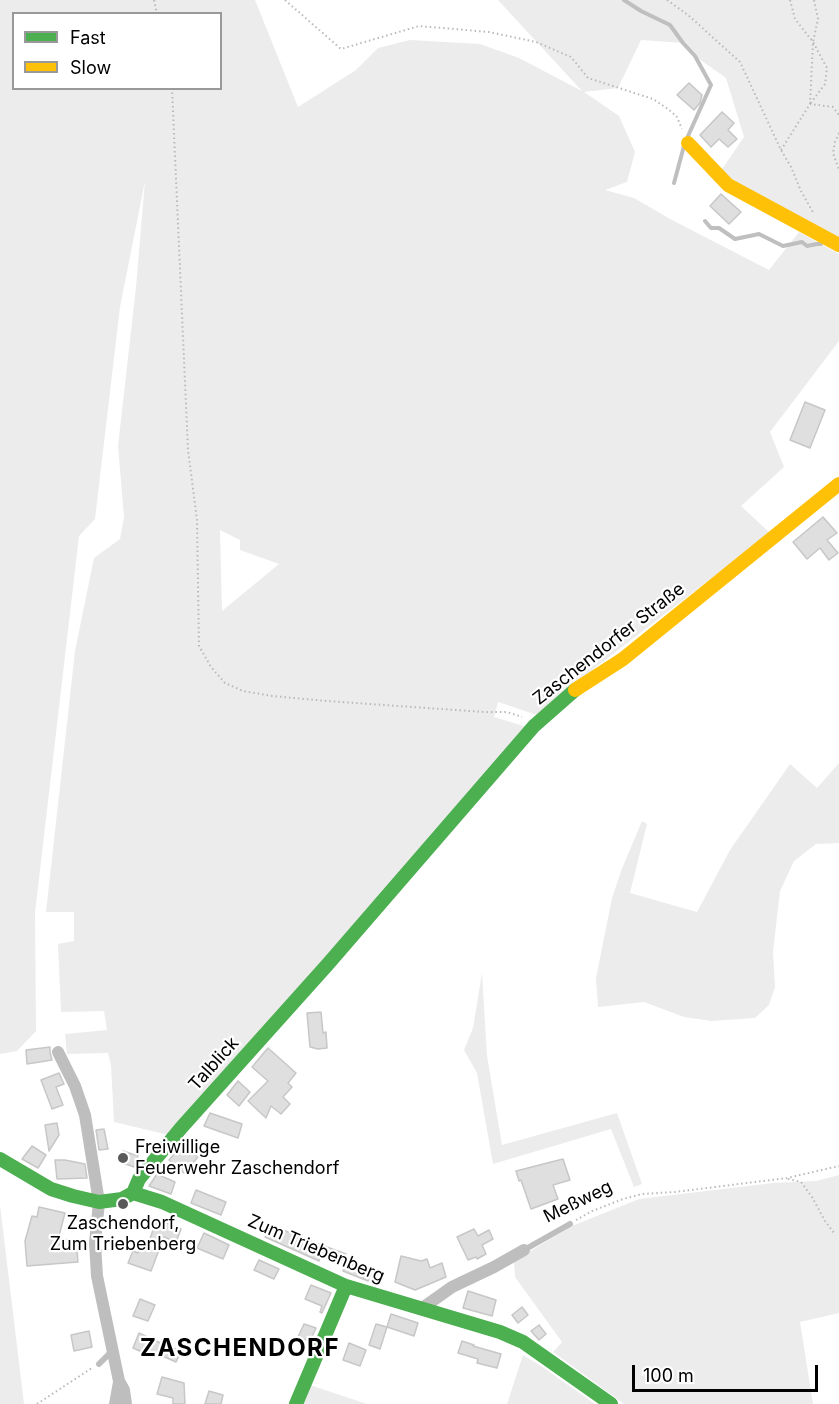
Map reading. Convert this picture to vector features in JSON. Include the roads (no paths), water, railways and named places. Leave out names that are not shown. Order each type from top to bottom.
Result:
[{"type":"street","points":[[687,140],[728,185],[836,243]]},
{"type":"street","name":"Zaschendorfer Straße","points":[[328,964],[534,726],[575,690],[623,659],[703,595],[735,563],[839,484]]},
{"type":"street","name":"Talblick","points":[[133,1193],[139,1179],[181,1128],[328,964]]},
{"type":"street","points":[[58,1052],[75,1086],[85,1115],[99,1202],[95,1243],[97,1276],[112,1351],[126,1404]]},
{"type":"street","points":[[0,1159],[51,1190],[73,1196],[99,1202],[122,1199],[133,1193]]},
{"type":"street","name":"Zum Triebenberg","points":[[133,1193],[162,1202],[346,1286],[523,1341],[611,1404]]},
{"type":"street","name":"Meßweg","points":[[421,1310],[452,1287],[524,1250]]},
{"type":"street","points":[[296,1404],[346,1286]]},
{"type":"street","points":[[116,1404],[119,1381]]},
{"type":"lane","name":"Meßweg","points":[[524,1250],[570,1224]]},
{"type":"lane","points":[[99,1364],[112,1351]]},
{"type":"waterway","points":[[624,0],[670,25],[695,56],[711,85],[688,136]]},
{"type":"waterway","points":[[674,183],[684,146]]},
{"type":"waterway","points":[[705,221],[711,228],[719,228],[735,239],[759,234],[783,246],[802,242],[807,246],[821,244]]},
{"type":"place","name":"Freiwillige Feuerwehr Zaschendorf","points":[[123,1158]]},
{"type":"place","name":"Zaschendorf, Zum Triebenberg","points":[[123,1204]]},
{"type":"district","name":"ZASCHENDORF","points":[[240,1349]]}]
